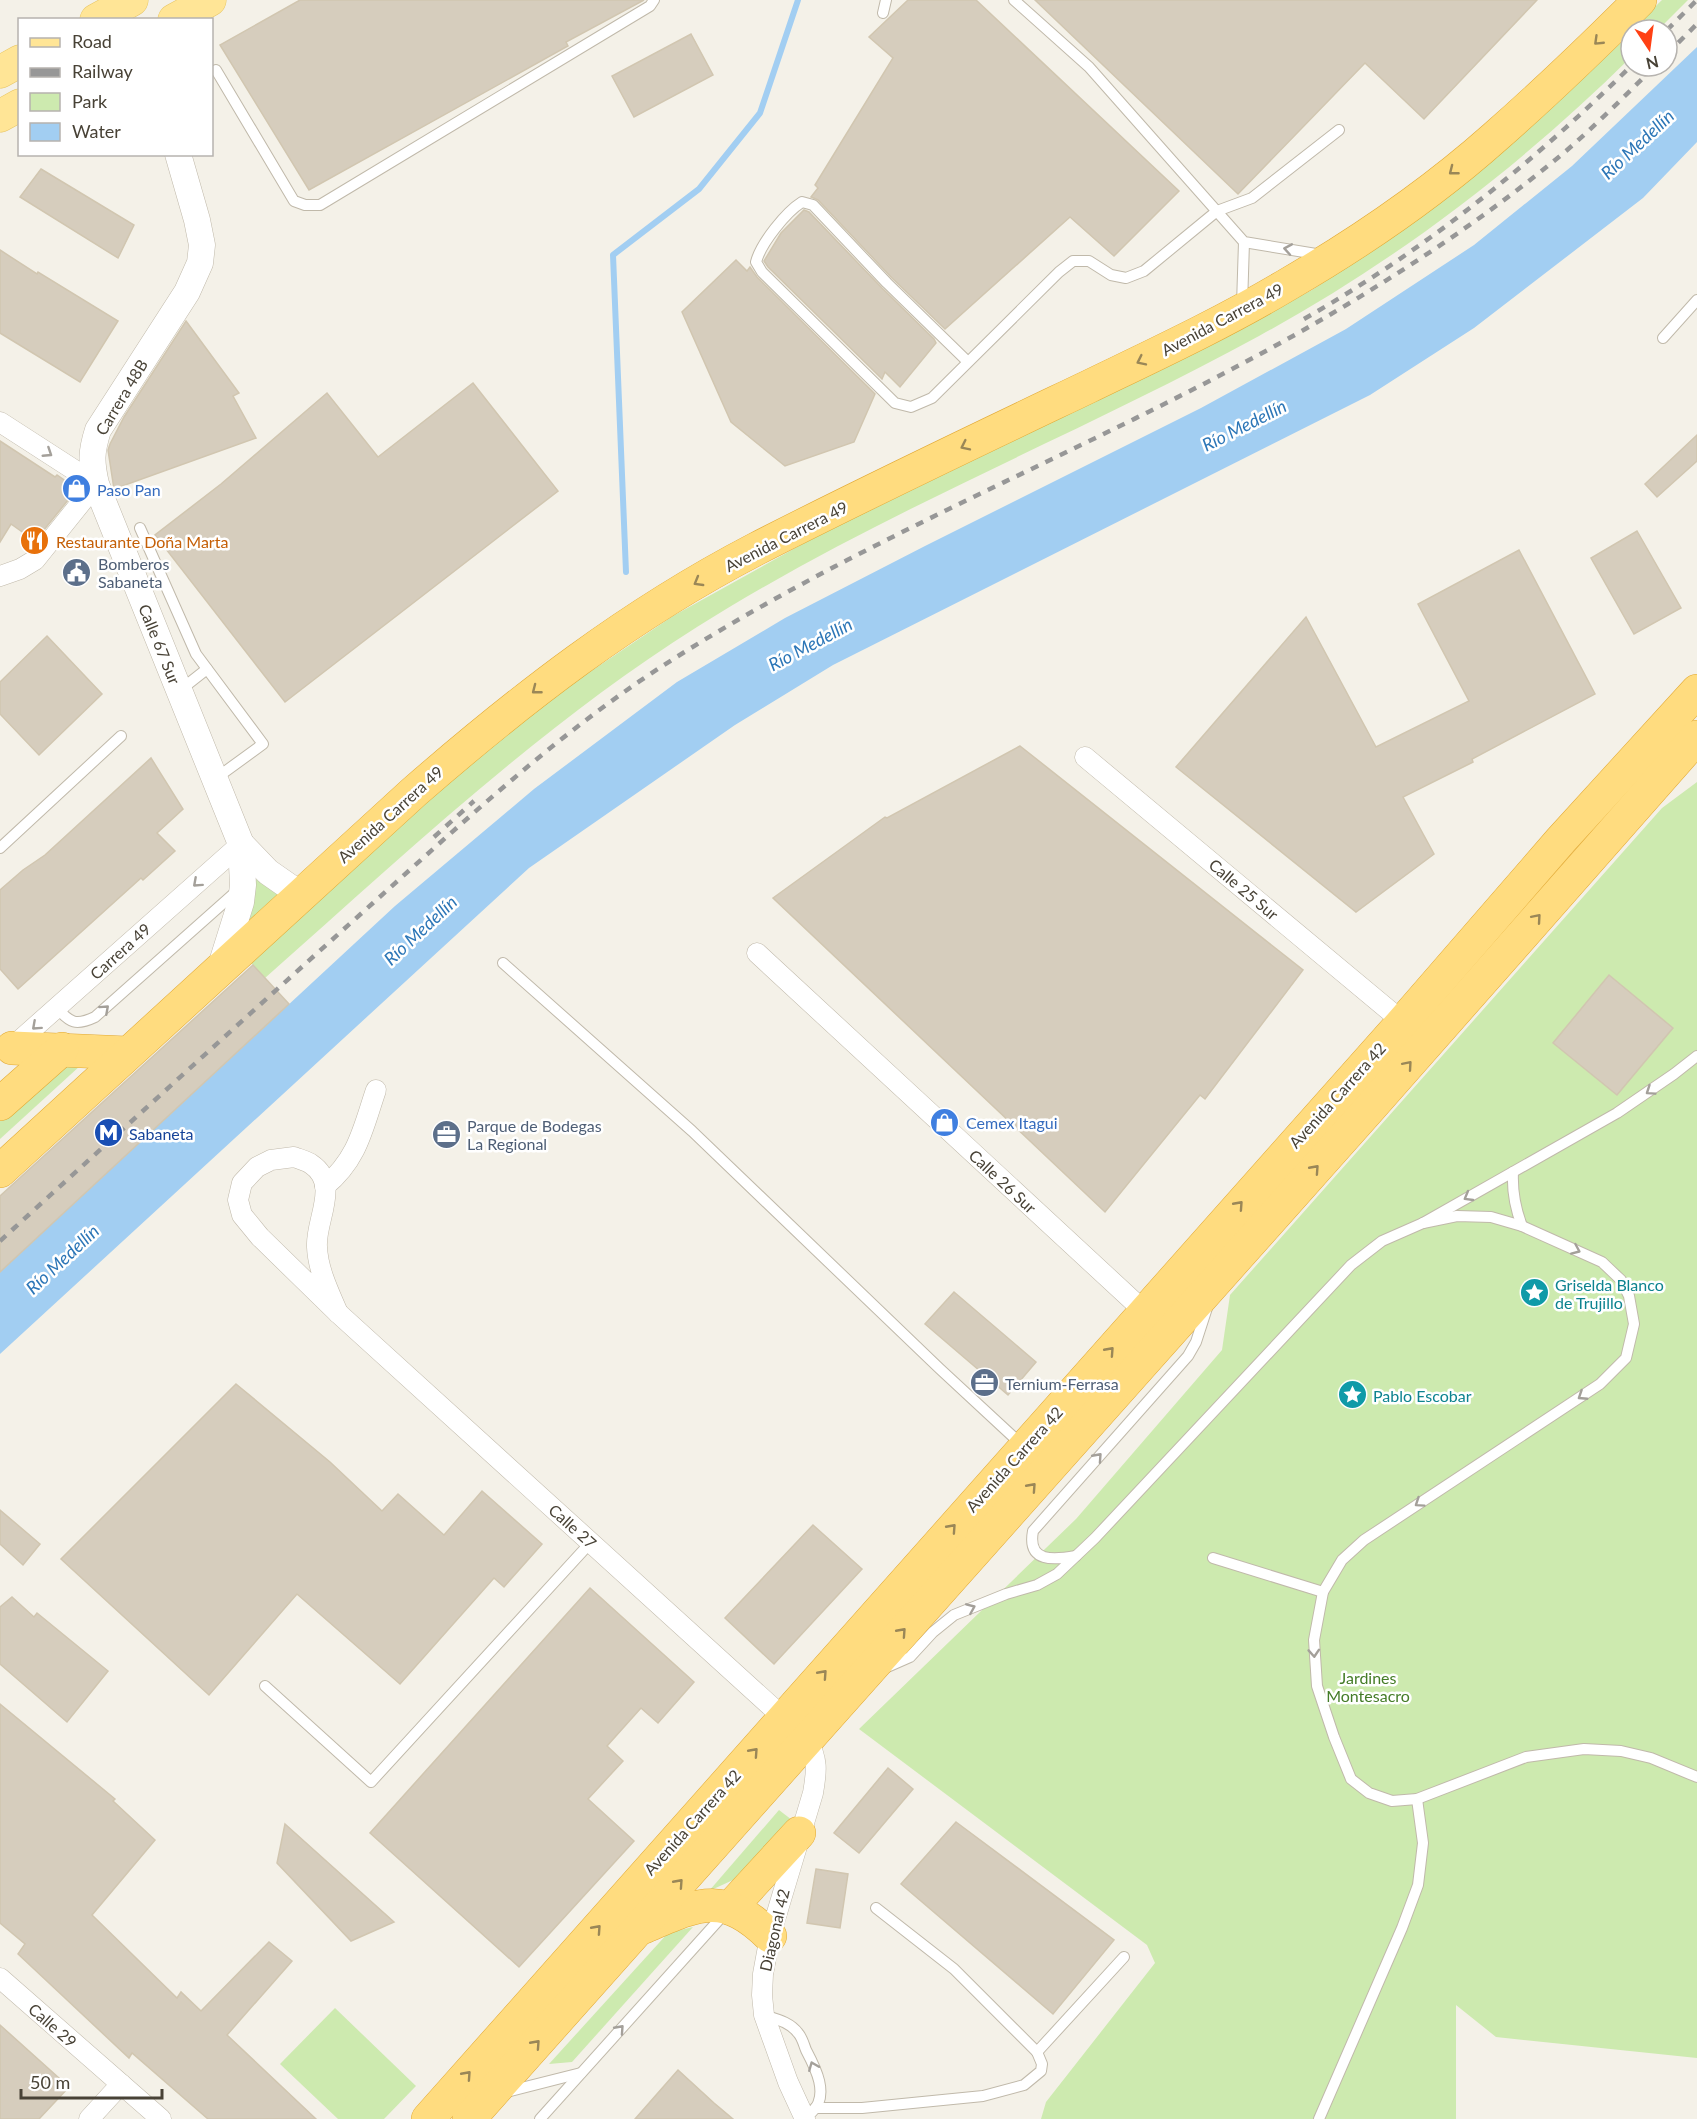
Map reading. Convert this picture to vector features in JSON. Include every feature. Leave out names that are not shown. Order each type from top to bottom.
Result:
[{"type":"highway","name":"Avenida Carrera 49","points":[[0,1171],[414,792],[476,738],[589,650],[667,600],[754,550],[1242,310],[1332,257],[1377,228],[1493,140],[1640,0]]},
{"type":"highway","name":"Avenida Carrera 42","points":[[479,2108],[637,1930],[796,1728],[1024,1448],[1403,1022],[1561,840],[1697,691]]},
{"type":"highway","name":"Avenida Carrera 42","points":[[428,2119],[796,1728],[854,1686],[1697,737]]},
{"type":"highway","points":[[4,1048],[128,1053]]},
{"type":"highway","points":[[0,1104],[62,1049]]},
{"type":"highway","points":[[1277,1163],[1369,1108]]},
{"type":"highway","points":[[730,1908],[799,1833]]},
{"type":"highway","points":[[637,1930],[693,1907],[713,1905],[730,1908],[754,1920],[770,1936]]},
{"type":"main road","points":[[100,18],[132,0]]},
{"type":"main road","points":[[178,18],[210,0]]},
{"type":"main road","points":[[0,72],[18,62]]},
{"type":"main road","points":[[0,116],[18,106]]},
{"type":"street","points":[[132,0],[137,18]]},
{"type":"street","name":"Carrera 48B","points":[[96,484],[92,450],[98,430],[187,292],[200,262],[202,245],[197,220],[179,156]]},
{"type":"street","points":[[0,422],[96,484],[35,560],[2,576]]},
{"type":"street","name":"Calle 67 Sur","points":[[96,484],[214,778],[249,853],[285,886],[301,895]]},
{"type":"street","name":"Calle 25 Sur","points":[[1085,757],[1403,1022]]},
{"type":"street","points":[[1653,786],[1697,764]]},
{"type":"street","name":"Calle 67 Sur","points":[[220,969],[236,920],[249,853]]},
{"type":"street","name":"Carrera 49","points":[[4,1048],[249,853]]},
{"type":"street","name":"Calle 26 Sur","points":[[757,953],[1145,1312]]},
{"type":"street","points":[[325,1186],[338,1176],[354,1152],[376,1090]]},
{"type":"street","name":"Calle 27","points":[[338,1313],[318,1264],[316,1245],[319,1223],[326,1202],[325,1186],[320,1174],[311,1164],[294,1157],[271,1160],[257,1167],[242,1183],[238,1200],[242,1215],[260,1237],[338,1313],[796,1728]]},
{"type":"street","name":"Diagonal 42","points":[[796,1728],[814,1753],[817,1764],[816,1775],[813,1793],[799,1833],[770,1936],[763,1974],[762,1995],[764,2015],[788,2082],[808,2115]]},
{"type":"street","name":"Calle 29","points":[[0,1978],[161,2119]]},
{"type":"street","points":[[88,2119],[121,2084]]},
{"type":"lane","points":[[216,69],[294,201],[305,205],[320,205],[650,6],[654,0]]},
{"type":"lane","points":[[883,13],[886,0]]},
{"type":"lane","points":[[1014,0],[1089,67],[1244,242],[1332,257]]},
{"type":"lane","points":[[968,362],[887,283],[813,205],[802,202],[792,208],[759,251],[756,261],[762,272],[895,403],[911,407],[932,398],[1059,272],[1073,261],[1089,261],[1111,275],[1126,278],[1144,271],[1217,211],[1252,198],[1339,130]]},
{"type":"lane","points":[[1242,310],[1244,242]]},
{"type":"lane","points":[[1663,338],[1697,300]]},
{"type":"lane","points":[[140,528],[196,654],[263,744],[214,778]]},
{"type":"lane","points":[[179,691],[207,669]]},
{"type":"lane","points":[[0,848],[121,736]]},
{"type":"lane","points":[[57,1008],[67,1020],[82,1023],[95,1017],[243,885]]},
{"type":"lane","points":[[503,963],[692,1131],[1024,1448]]},
{"type":"lane","points":[[854,1686],[910,1656],[933,1632],[954,1615],[1006,1594],[1037,1585],[1057,1574],[1077,1556],[1351,1265],[1382,1241],[1424,1223],[1617,1113],[1697,1056]]},
{"type":"lane","points":[[1513,1172],[1514,1200],[1522,1226]]},
{"type":"lane","points":[[1424,1223],[1457,1216],[1491,1217],[1522,1226],[1602,1262],[1621,1280],[1629,1296],[1634,1324],[1626,1358],[1600,1384],[1364,1540],[1342,1560],[1323,1592],[1314,1640],[1317,1686],[1351,1779],[1369,1793],[1392,1801],[1417,1799],[1526,1757],[1584,1749],[1621,1751],[1651,1758],[1697,1776]]},
{"type":"lane","points":[[1077,1556],[1056,1560],[1046,1559],[1037,1552],[1031,1541],[1033,1531],[1188,1356],[1196,1342],[1215,1281]]},
{"type":"lane","points":[[265,1686],[371,1782],[591,1542]]},
{"type":"lane","points":[[1213,1558],[1323,1592]]},
{"type":"lane","points":[[1319,2119],[1402,1928],[1418,1885],[1423,1843],[1417,1799]]},
{"type":"lane","points":[[540,2119],[730,1908]]},
{"type":"lane","points":[[808,2115],[983,2096],[1024,2085],[1041,2071],[1042,2064],[1037,2052],[954,1969],[876,1908]]},
{"type":"lane","points":[[1037,2052],[1124,1957]]},
{"type":"lane","points":[[764,2015],[783,2021],[798,2033],[813,2064],[820,2083],[820,2097],[808,2115]]},
{"type":"lane","points":[[479,2108],[581,2073]]},
{"type":"green space","points":[[1662,0],[1688,0],[1670,18],[1643,18]]},
{"type":"green space","points":[[1619,42],[1619,68],[1546,136],[1455,210],[1359,277],[1259,336],[1189,373],[834,548],[697,627],[639,665],[528,749],[421,839],[265,978],[251,963],[451,778],[572,684],[673,616],[817,536],[1206,347],[1312,290],[1466,182],[1568,93]]},
{"type":"green space","name":"Jardines Montesacro","points":[[1697,782],[1697,2058],[1496,2037],[1456,2005],[1456,2119],[1041,2119],[1046,2102],[1155,1963],[1147,1945],[859,1729],[1076,1519],[1222,1350],[1230,1295],[1662,808]]},
{"type":"green space","points":[[254,878],[282,895],[239,929]]},
{"type":"green space","points":[[81,1065],[0,1139],[0,1116],[51,1070]]},
{"type":"green space","points":[[779,1810],[792,1820],[744,1875],[709,1891]]},
{"type":"green space","points":[[693,1927],[572,2062],[549,2064],[668,1933]]},
{"type":"green space","points":[[335,2008],[416,2086],[384,2119],[338,2119],[280,2064]]},
{"type":"water","name":"Río Medellín","points":[[1697,47],[1697,142],[1643,198],[1474,328],[1370,395],[833,665],[735,725],[529,868],[0,1354],[0,1272],[395,906],[534,789],[677,682],[785,618],[1201,408],[1346,329],[1474,245],[1572,166],[1664,78],[1679,78],[1679,64]]},
{"type":"building","points":[[300,0],[644,0],[566,42],[568,46],[309,190],[220,45]]},
{"type":"building","points":[[908,0],[976,0],[1179,191],[1114,256],[1070,217],[945,329],[892,278],[818,200],[811,197],[818,188],[815,185],[893,58],[869,37]]},
{"type":"building","points":[[1035,0],[1537,0],[1424,119],[1365,63],[1238,194]]},
{"type":"building","points":[[691,34],[713,75],[634,117],[612,76]]},
{"type":"building","points":[[41,169],[134,225],[118,258],[20,197]]},
{"type":"building","points":[[804,210],[809,212],[934,339],[936,343],[900,387],[885,372],[882,379],[764,261],[781,233]]},
{"type":"building","points":[[0,250],[118,321],[80,382],[0,333]]},
{"type":"building","points":[[736,260],[747,271],[750,267],[757,277],[875,394],[854,442],[785,466],[731,422],[682,312]]},
{"type":"building","points":[[186,321],[239,393],[233,396],[256,438],[114,489],[108,450],[110,444],[124,417]]},
{"type":"building","points":[[473,383],[558,491],[285,702],[155,535],[221,484],[327,393],[378,457]]},
{"type":"building","points":[[1697,435],[1697,461],[1657,497],[1645,484]]},
{"type":"building","points":[[0,441],[77,489],[35,541],[11,524],[0,542]]},
{"type":"building","points":[[1637,531],[1681,608],[1634,634],[1591,558]]},
{"type":"building","points":[[1519,550],[1595,694],[1472,759],[1473,762],[1403,797],[1434,854],[1356,912],[1176,767],[1306,617],[1376,747],[1469,701],[1418,604]]},
{"type":"building","points":[[47,636],[102,694],[39,755],[0,714],[0,682]]},
{"type":"building","points":[[1020,746],[1303,970],[1205,1099],[1200,1095],[1105,1212],[773,898],[885,817],[887,818]]},
{"type":"building","points":[[151,758],[183,809],[157,833],[175,851],[143,880],[141,878],[18,989],[0,969],[0,890],[45,855]]},
{"type":"building","name":"Sabaneta","points":[[253,965],[289,1004],[0,1272],[0,1196]]},
{"type":"building","points":[[1609,975],[1673,1028],[1617,1095],[1553,1043]]},
{"type":"building","points":[[954,1292],[1036,1362],[1008,1395],[925,1324]]},
{"type":"building","points":[[236,1384],[330,1462],[382,1511],[398,1494],[444,1535],[482,1491],[542,1544],[504,1587],[494,1578],[400,1684],[297,1594],[209,1695],[61,1559]]},
{"type":"building","points":[[0,1510],[40,1544],[23,1565],[0,1544]]},
{"type":"building","points":[[813,1525],[862,1569],[774,1664],[725,1618]]},
{"type":"building","points":[[590,1588],[694,1682],[658,1723],[641,1708],[607,1746],[623,1761],[588,1799],[634,1841],[519,1967],[370,1833]]},
{"type":"building","points":[[12,1597],[34,1617],[37,1613],[108,1671],[67,1722],[0,1664],[0,1607]]},
{"type":"building","points":[[0,1704],[115,1799],[113,1801],[155,1840],[92,1915],[177,1998],[181,1992],[201,2011],[269,1942],[292,1961],[227,2035],[316,2119],[208,2119],[132,2053],[129,2058],[18,1954],[25,1944],[0,1923]]},
{"type":"building","points":[[888,1768],[913,1789],[859,1853],[834,1833]]},
{"type":"building","points":[[956,1822],[1114,1940],[1053,2014],[901,1884]]},
{"type":"building","points":[[285,1824],[394,1922],[351,1941],[277,1863]]},
{"type":"building","points":[[816,1869],[848,1874],[840,1928],[807,1923]]},
{"type":"building","points":[[0,2025],[69,2087],[39,2119],[0,2119]]},
{"type":"building","points":[[678,2070],[714,2103],[733,2119],[635,2119]]},
{"type":"waterway","points":[[626,572],[613,255],[699,189],[760,113],[798,0]]},
{"type":"railway","points":[[1679,18],[1697,0]]},
{"type":"railway","points":[[1679,42],[1697,24]]},
{"type":"railway","points":[[1304,319],[1392,264],[1476,203],[1556,137],[1619,78]]},
{"type":"railway","points":[[0,1241],[482,806],[556,743],[634,685],[757,609],[840,564],[1181,395],[1348,304],[1405,269],[1514,192],[1578,141],[1643,78]]},
{"type":"railway","points":[[434,837],[474,801]]},
{"type":"place","name":"Paso Pan","points":[[76,489]]},
{"type":"place","name":"Restaurante Doña Marta","points":[[35,541]]},
{"type":"place","name":"Bomberos Sabaneta","points":[[77,572]]},
{"type":"place","name":"Cemex Itagui","points":[[945,1122]]},
{"type":"place","name":"Sabaneta","points":[[108,1133]]},
{"type":"place","name":"Parque de Bodegas La Regional","points":[[446,1134]]},
{"type":"place","name":"Griselda Blanco de Trujillo","points":[[1534,1293]]},
{"type":"place","name":"Ternium-Ferrasa","points":[[984,1383]]},
{"type":"place","name":"Pablo Escobar","points":[[1352,1395]]}]
